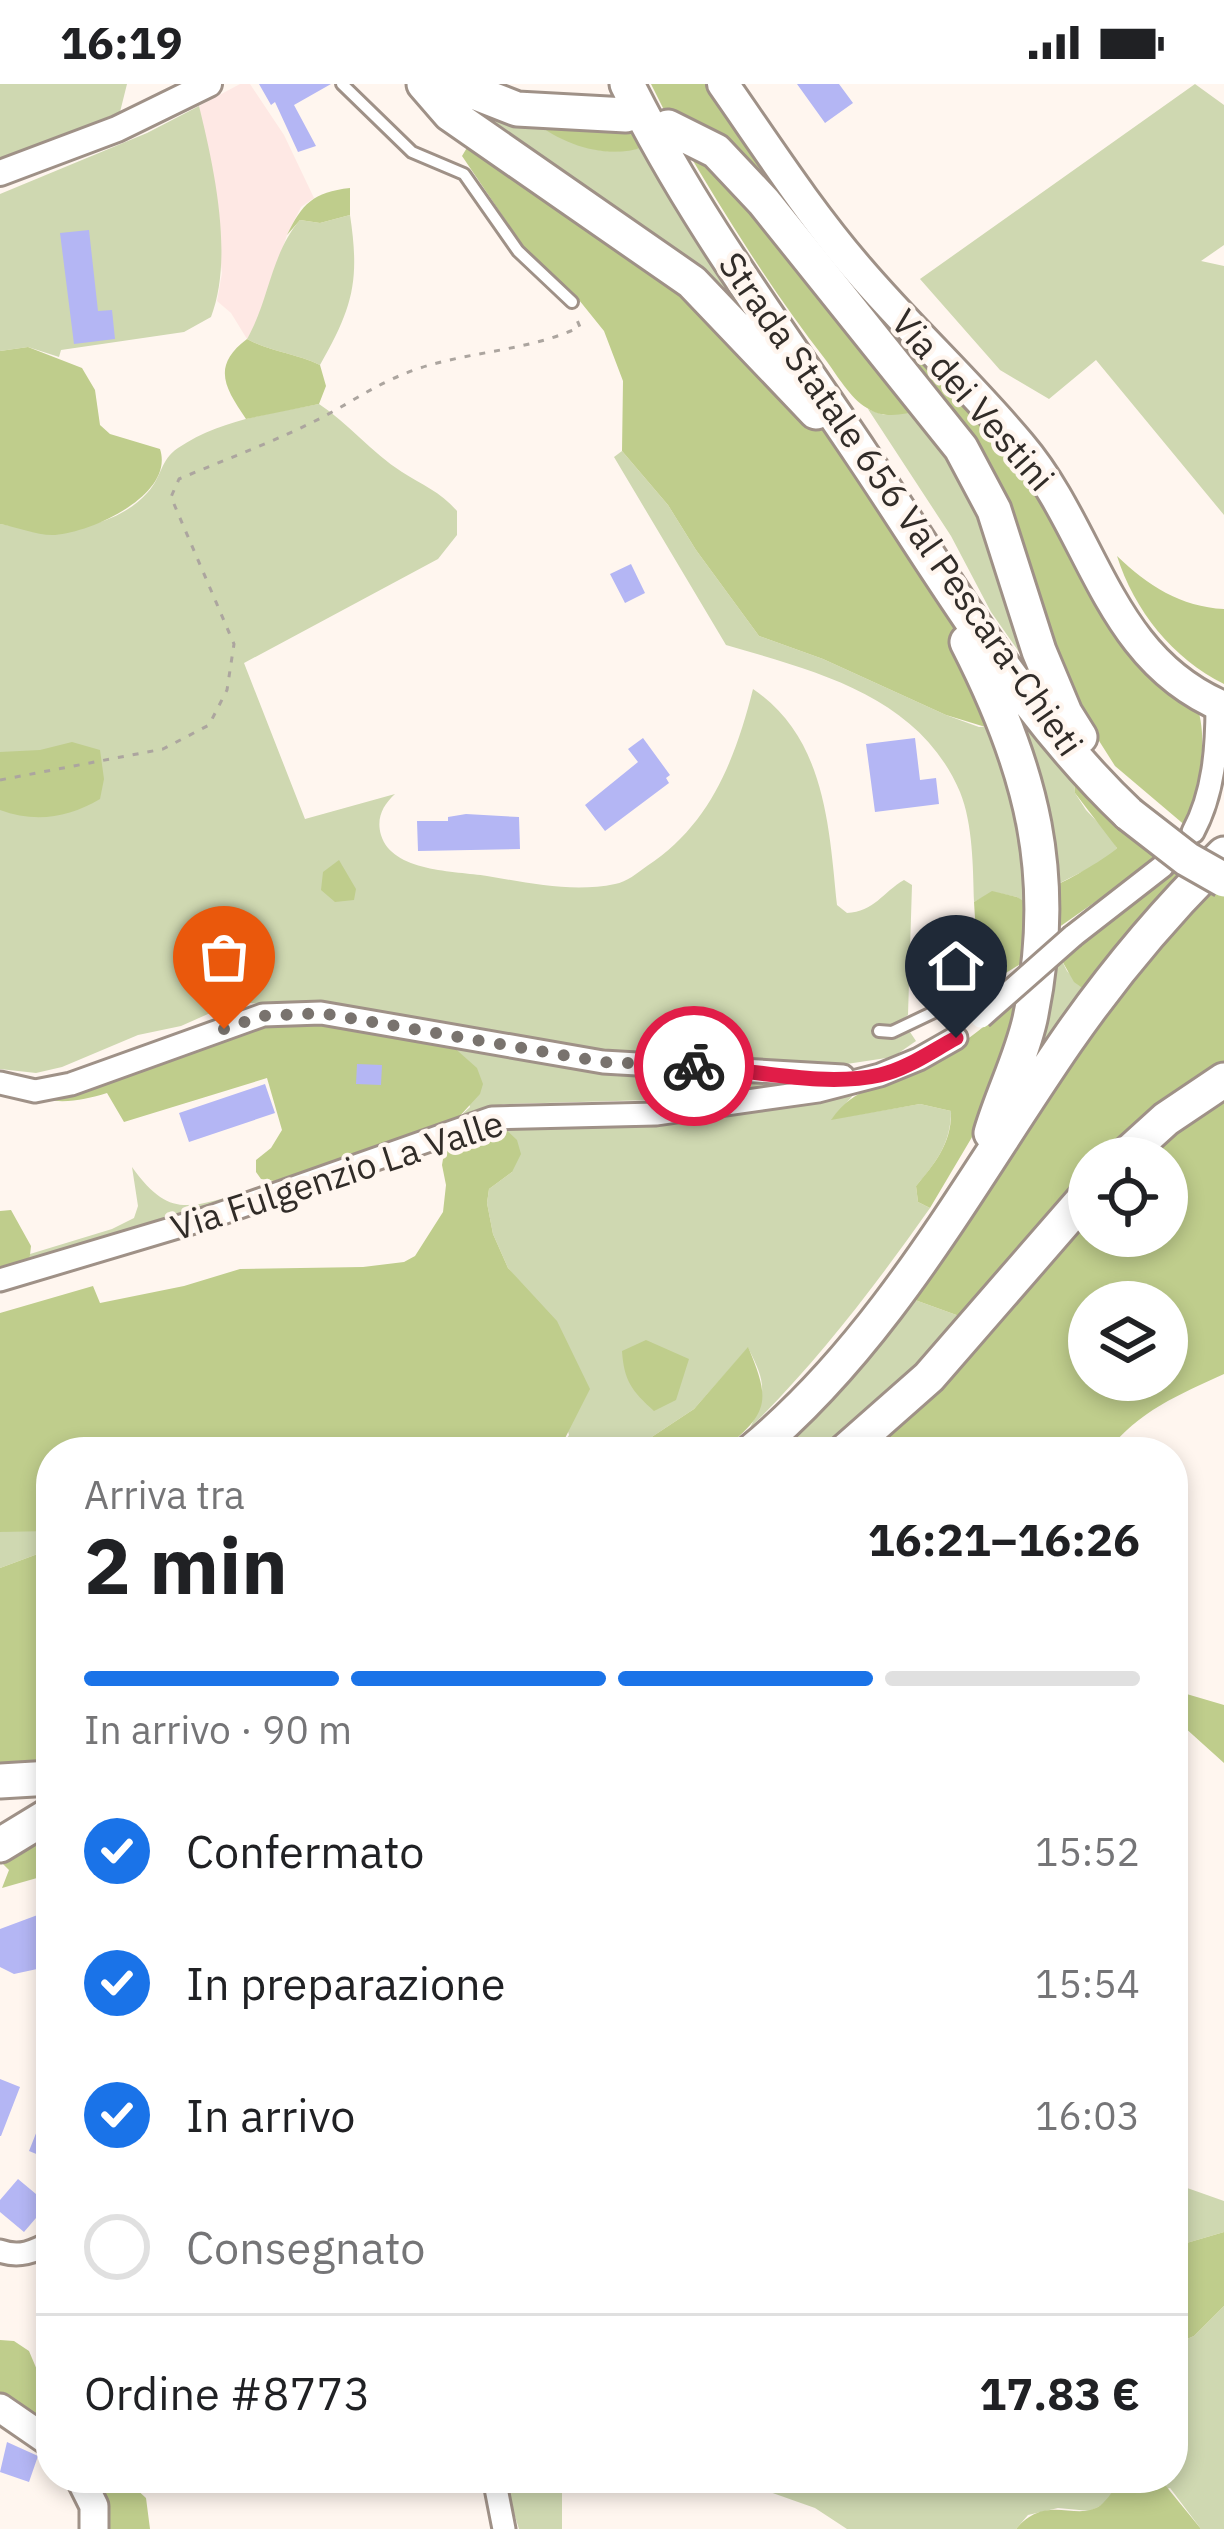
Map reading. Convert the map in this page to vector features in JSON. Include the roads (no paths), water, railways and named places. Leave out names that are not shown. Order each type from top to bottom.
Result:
[{"type":"highway","points":[[424,84],[450,114],[692,282],[864,458]]},
{"type":"highway","points":[[453,84],[518,109],[627,99]]},
{"type":"highway","name":"Strada Statale 656 Val Pescara-Chieti","points":[[627,99],[1025,695],[1070,752],[1130,814],[1187,859],[1224,880]]},
{"type":"highway","points":[[668,127],[716,151],[764,202],[961,448],[994,510],[1039,651],[1065,713],[1130,814]]},
{"type":"highway","points":[[900,513],[1002,710],[1035,816],[1041,877],[1039,964],[1029,1022],[991,1130],[985,1167]]},
{"type":"highway","points":[[766,1437],[843,1361],[935,1240],[1103,990],[1160,920],[1224,854]]},
{"type":"highway","points":[[1146,1137],[1224,1080]]},
{"type":"highway","points":[[861,1437],[929,1377],[1068,1217]]},
{"type":"highway","points":[[0,1781],[36,1779]]},
{"type":"highway","points":[[0,1828],[36,1817]]},
{"type":"highway","points":[[0,1845],[36,1822]]},
{"type":"main road","name":"Via dei Vestini","points":[[723,84],[796,192],[859,270],[1020,445],[1048,482],[1127,630],[1177,679],[1221,706]]},
{"type":"main road","points":[[0,2408],[36,2433]]},
{"type":"main road","points":[[88,2493],[94,2506],[94,2529]]},
{"type":"street","points":[[0,173],[117,129],[209,84]]},
{"type":"street","points":[[1193,832],[1212,775],[1221,706]]},
{"type":"street","points":[[981,1017],[1163,866]]},
{"type":"street","points":[[0,1083],[35,1091],[70,1084],[262,1016],[321,1013],[603,1062],[800,1076],[880,1075]]},
{"type":"street","name":"Via Fulgenzio La Valle","points":[[0,1280],[211,1217],[492,1118],[656,1114],[818,1091],[880,1075],[956,1038]]},
{"type":"street","points":[[0,2252],[36,2250]]},
{"type":"street","points":[[497,2493],[504,2529]]},
{"type":"lane","points":[[341,84],[412,152],[464,174],[518,251],[572,302]]},
{"type":"lane","points":[[879,1031],[892,1032],[934,1012]]}]
